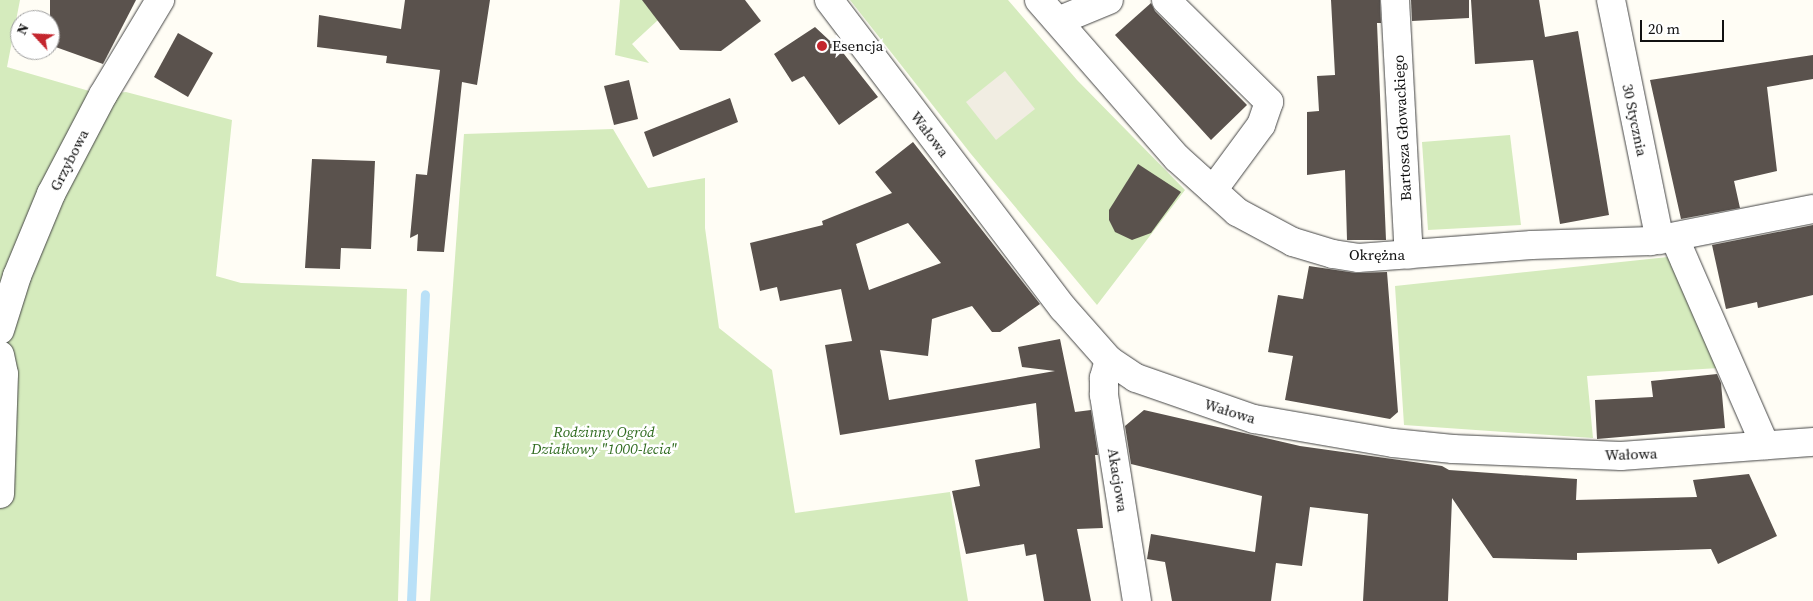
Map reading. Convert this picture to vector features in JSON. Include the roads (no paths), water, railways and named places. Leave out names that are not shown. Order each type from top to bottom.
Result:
[{"type":"street","name":"Grzybowa","points":[[0,330],[17,276],[52,194],[103,95],[160,0]]},
{"type":"street","name":"Wałowa","points":[[829,0],[1063,308],[1109,360],[1136,378],[1254,419],[1393,443],[1508,454],[1621,456],[1765,446],[1810,446]]},
{"type":"street","name":"Okrężna","points":[[1039,0],[1177,158],[1237,212],[1293,242],[1358,258],[1532,245],[1662,240],[1813,209]]},
{"type":"street","points":[[1058,22],[1109,0]]},
{"type":"street","points":[[1166,0],[1269,102],[1261,125],[1213,190]]},
{"type":"street","name":"Bartosza Głowackiego","points":[[1395,0],[1409,255]]},
{"type":"street","name":"30 Stycznia","points":[[1611,0],[1662,240],[1765,446]]},
{"type":"street","points":[[0,355],[4,374],[0,494]]},
{"type":"street","name":"Akacjowa","points":[[1109,360],[1104,378],[1104,395],[1137,601]]},
{"type":"waterway","points":[[411,601],[425,294]]},
{"type":"place","name":"Esencja","points":[[822,46]]},
{"type":"park label","name":"Rodzinny Ogród Działkowy \"1000-lecia\"","points":[[604,440]]}]
